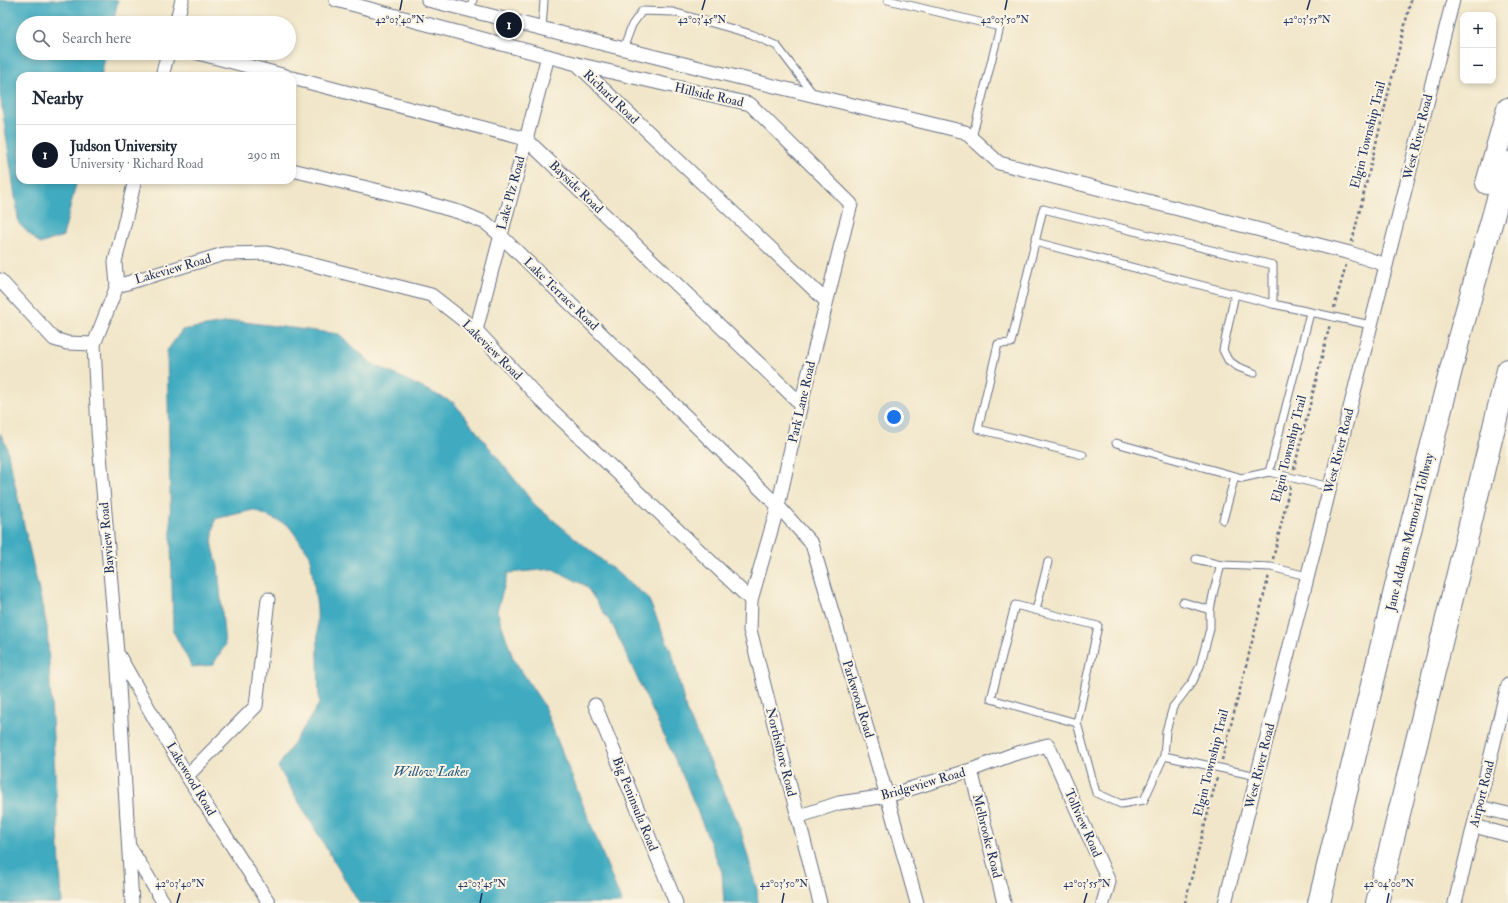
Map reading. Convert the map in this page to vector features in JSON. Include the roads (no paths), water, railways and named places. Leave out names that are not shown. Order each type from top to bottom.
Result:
[{"type":"highway","points":[[1459,338],[1481,207],[1508,109]]},
{"type":"highway","name":"Jane Addams Memorial Tollway","points":[[1319,903],[1397,582],[1459,338],[1508,163]]},
{"type":"highway","points":[[1377,903],[1508,370]]},
{"type":"street","points":[[178,16],[182,0]]},
{"type":"street","name":"Richard Road","points":[[336,0],[577,64],[826,301]]},
{"type":"street","points":[[428,0],[471,5],[542,29],[965,132],[999,163],[1350,253],[1386,265]]},
{"type":"street","name":"West River Road","points":[[1225,903],[1453,0]]},
{"type":"street","name":"Lake Plz Road","points":[[476,330],[548,56]]},
{"type":"street","points":[[163,72],[166,60]]},
{"type":"street","points":[[225,60],[271,72]]},
{"type":"street","name":"Hillside Road","points":[[577,64],[750,104],[851,204]]},
{"type":"street","name":"Bayside Road","points":[[296,79],[526,138],[801,404]]},
{"type":"street","name":"Lake Terrace Road","points":[[296,171],[413,199],[462,213],[486,223],[778,506]]},
{"type":"street","name":"Bayview Road","points":[[132,903],[117,653],[98,431],[94,344],[116,286],[114,262],[134,184]]},
{"type":"street","name":"Park Lane Road","points":[[751,600],[778,506],[801,404],[851,204]]},
{"type":"street","name":"Lakeview Road","points":[[116,286],[224,254],[267,253],[431,295],[476,330],[539,398],[751,600]]},
{"type":"street","points":[[0,280],[54,339],[67,343],[94,344]]},
{"type":"street","name":"Parkwood Road","points":[[778,506],[812,544],[887,796],[917,903]]},
{"type":"street","points":[[187,776],[256,706],[268,599]]},
{"type":"street","name":"Northshore Road","points":[[751,600],[750,630],[820,903]]},
{"type":"street","name":"Lakewood Road","points":[[117,653],[187,776],[269,903]]},
{"type":"street","name":"Airport Road","points":[[1455,903],[1508,685]]},
{"type":"street","name":"Big Peninsula Road","points":[[595,705],[676,903]]},
{"type":"street","name":"Bridgeview Road","points":[[798,818],[839,802],[887,796],[971,770],[1014,754],[1048,745]]},
{"type":"street","name":"Tollview Road","points":[[1048,745],[1109,882],[1103,903]]},
{"type":"street","name":"Melbrooke Road","points":[[971,770],[1004,903]]},
{"type":"street","points":[[1479,807],[1508,814]]},
{"type":"street","points":[[1474,826],[1508,835]]},
{"type":"street","points":[[129,846],[164,903]]},
{"type":"lane","points":[[542,29],[544,0]]},
{"type":"lane","points":[[888,0],[1000,27],[972,138]]},
{"type":"lane","points":[[623,49],[632,25],[642,10],[673,12],[751,34],[777,46],[814,96]]},
{"type":"lane","points":[[1083,455],[978,429],[998,344],[1011,343],[1043,209],[1273,265],[1272,304]]},
{"type":"lane","points":[[1035,242],[1272,304],[1310,313],[1371,324]]},
{"type":"lane","points":[[1235,294],[1223,350],[1228,360],[1238,367],[1254,373]]},
{"type":"lane","points":[[1269,472],[1310,313]]},
{"type":"lane","points":[[1116,443],[1242,478],[1269,472],[1330,487]]},
{"type":"lane","points":[[1223,520],[1235,476]]},
{"type":"lane","points":[[1196,559],[1221,565],[1271,567],[1307,576]]},
{"type":"lane","points":[[1036,610],[1048,562]]},
{"type":"lane","points":[[1077,723],[991,699],[1015,605],[1098,626],[1077,723],[1096,793],[1121,804],[1144,800],[1164,756],[1166,731],[1173,707],[1193,681],[1200,666],[1210,629],[1210,610],[1221,565]]},
{"type":"lane","points":[[1183,602],[1210,610]]},
{"type":"lane","points":[[1164,756],[1257,776]]},
{"type":"water","points":[[0,0],[118,0],[115,16],[16,16],[16,60],[104,60],[102,72],[16,72],[16,184],[76,184],[63,236],[40,244],[19,224],[0,93]]},
{"type":"water","name":"Willow Lakes","points":[[236,321],[339,334],[371,363],[454,403],[535,505],[648,598],[673,656],[686,710],[739,824],[757,890],[758,903],[724,903],[722,872],[686,783],[614,628],[586,586],[553,569],[508,573],[497,611],[513,658],[543,704],[622,903],[359,903],[278,767],[319,704],[317,608],[310,555],[288,525],[253,510],[215,519],[212,543],[218,567],[225,645],[213,665],[192,667],[173,631],[167,351],[182,330]]},
{"type":"water","points":[[0,433],[6,445],[47,627],[62,903],[0,903]]},
{"type":"place","name":"Judson University","points":[[509,25]]}]
